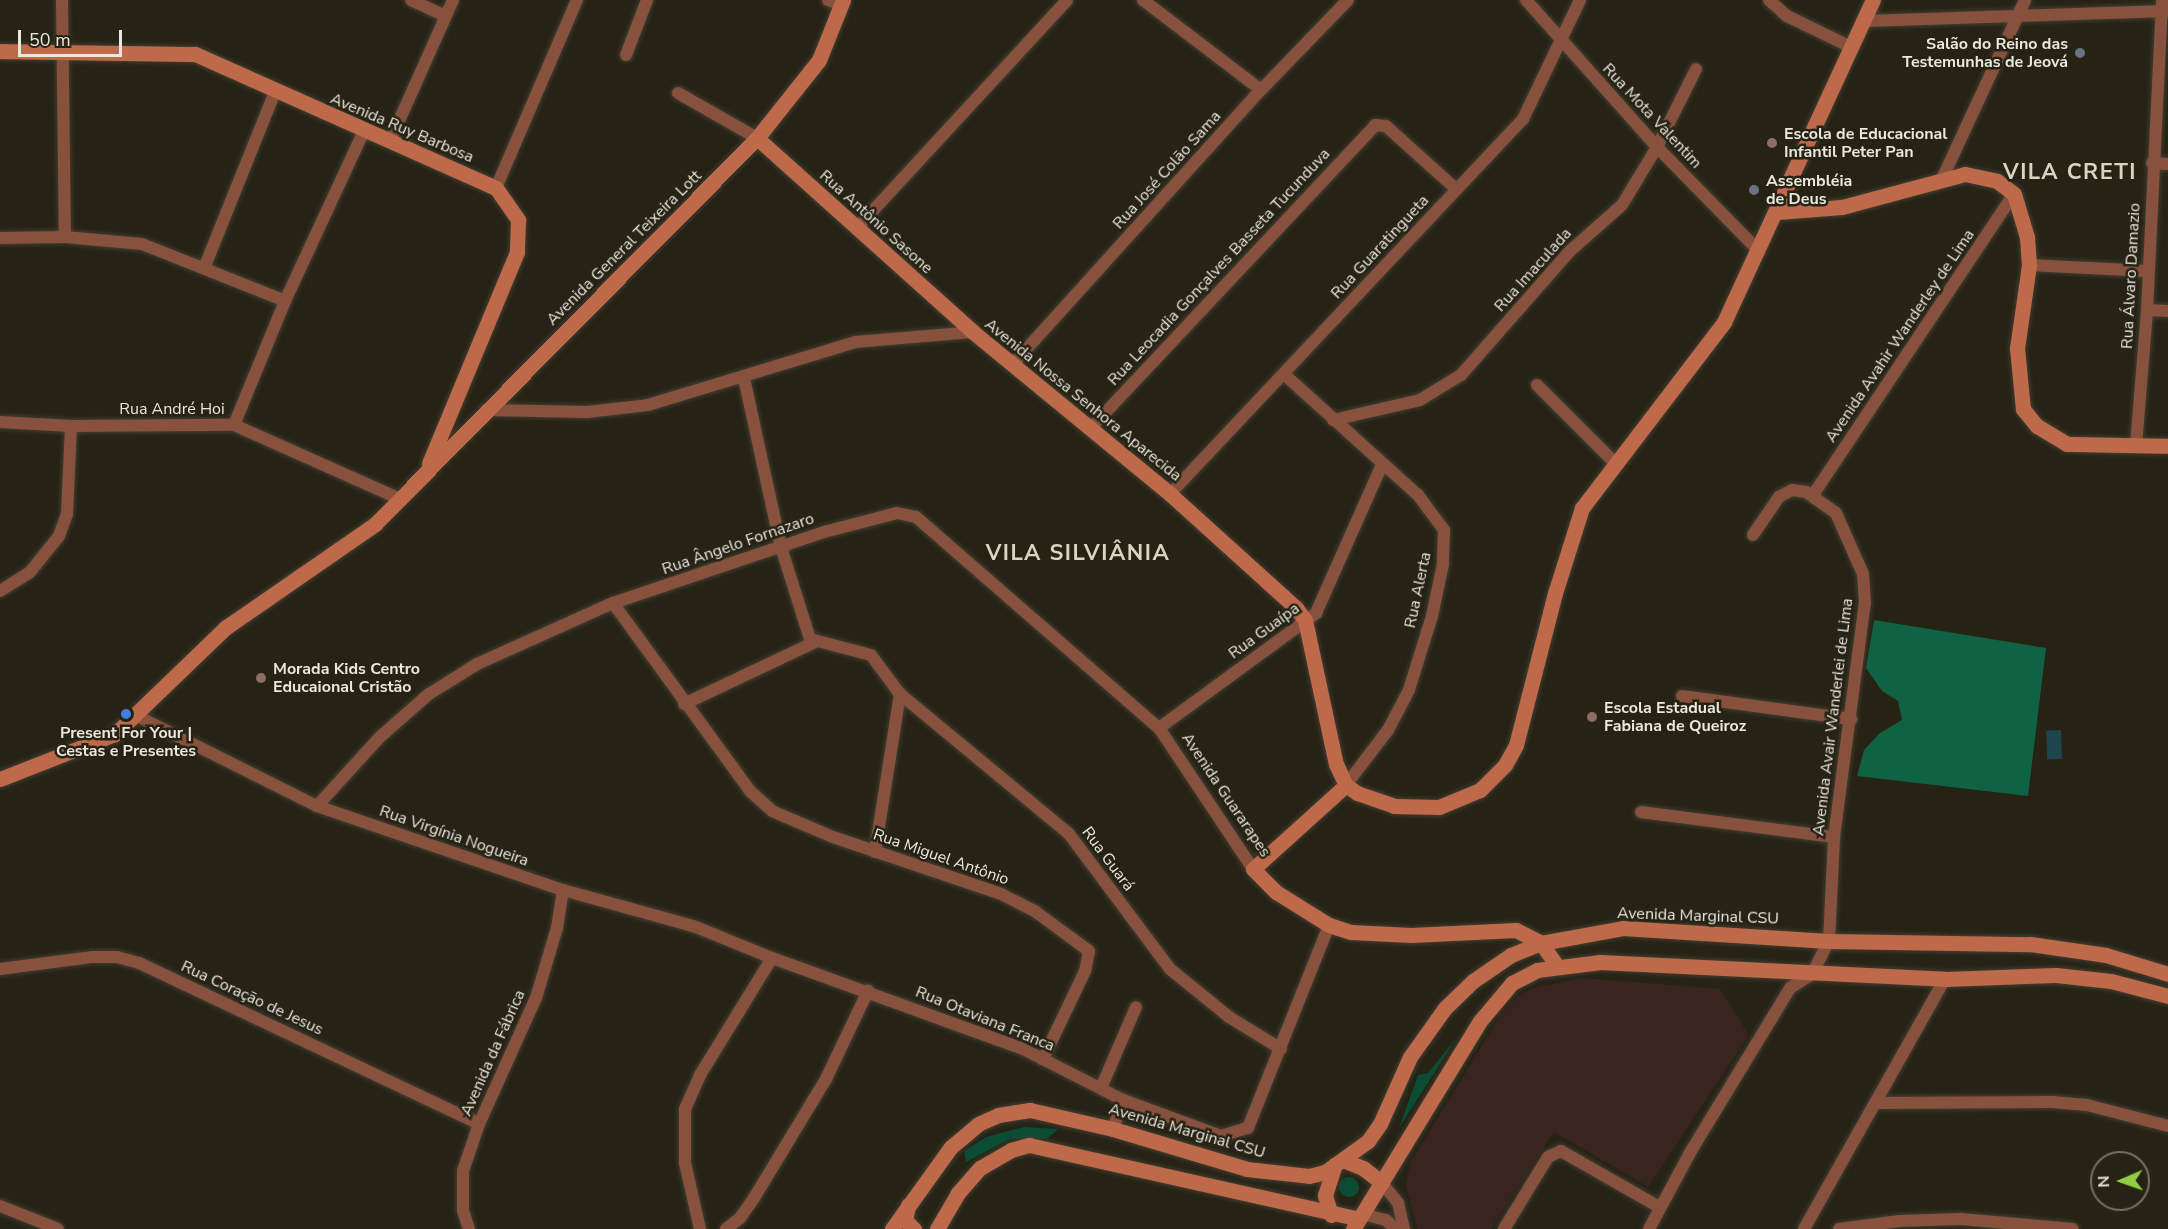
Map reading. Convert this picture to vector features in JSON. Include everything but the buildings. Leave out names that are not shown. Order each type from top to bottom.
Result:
[{"type":"street","points":[[62,0],[65,237]]},
{"type":"street","points":[[411,0],[446,16]]},
{"type":"street","points":[[390,141],[453,0]]},
{"type":"street","points":[[428,468],[517,252],[518,220],[496,188],[577,0]]},
{"type":"street","points":[[626,55],[647,0]]},
{"type":"street","points":[[856,229],[1067,0]]},
{"type":"street","points":[[1143,0],[1261,90]]},
{"type":"street","name":"Rua José Colão Sama","points":[[1013,364],[1261,90],[1348,0]]},
{"type":"street","name":"Rua Mota Valentim","points":[[1526,0],[1561,43],[1657,147],[1759,251]]},
{"type":"street","name":"Rua Guaratingueta","points":[[1170,494],[1285,375],[1523,119],[1580,0]]},
{"type":"street","points":[[1769,0],[1787,16],[1853,48]]},
{"type":"street","points":[[1305,620],[1336,764],[1346,785],[1357,793],[1394,806],[1439,807],[1480,790],[1505,765],[1516,745],[1567,550],[1582,508],[1614,462],[1718,330],[1759,251],[1873,0]]},
{"type":"street","points":[[1942,179],[2025,0]]},
{"type":"street","name":"Avenida General Teixeira Lott","points":[[400,499],[428,468],[757,138],[819,60],[837,2]]},
{"type":"street","points":[[1864,21],[2018,17],[2164,8]]},
{"type":"street","name":"Rua Álvaro Damazio","points":[[2136,445],[2147,310],[2152,163],[2164,57],[2164,8]]},
{"type":"street","name":"Avenida Ruy Barbosa","points":[[0,51],[195,54],[275,92],[496,188]]},
{"type":"street","name":"Rua Imaculada","points":[[1333,420],[1420,400],[1461,375],[1570,251],[1622,205],[1657,147],[1696,69]]},
{"type":"street","points":[[205,266],[275,92]]},
{"type":"street","points":[[678,93],[757,138]]},
{"type":"street","name":"Rua Leocadia Gonçalves Basseta Tucunduva","points":[[1090,429],[1372,128],[1386,126],[1456,189]]},
{"type":"street","points":[[234,426],[285,301],[364,131]]},
{"type":"street","name":"Rua Antônio Sasone","points":[[757,138],[973,332]]},
{"type":"street","points":[[2152,163],[2168,164]]},
{"type":"street","points":[[1777,212],[1842,207],[1942,179],[1976,174],[1997,181],[2014,194],[2027,237],[2029,265],[2017,348],[2024,409],[2037,426],[2067,444],[2168,446]]},
{"type":"street","name":"Avenida Avahir Wanderley de Lima","points":[[1813,495],[2014,194]]},
{"type":"street","points":[[0,238],[65,237],[135,242],[205,266],[285,301]]},
{"type":"street","points":[[2029,265],[2148,271]]},
{"type":"street","points":[[2147,310],[2168,311]]},
{"type":"street","name":"Avenida Nossa Senhora Aparecida","points":[[486,410],[615,410],[648,405],[744,378],[855,342],[973,332],[1170,494],[1248,562],[1305,620]]},
{"type":"street","name":"Rua Alerta","points":[[1285,375],[1382,465],[1418,495],[1442,524],[1443,564],[1409,690],[1388,730],[1346,785]]},
{"type":"street","points":[[613,603],[684,704],[812,639],[781,547],[744,378]]},
{"type":"street","points":[[1537,385],[1614,462]]},
{"type":"street","name":"Rua André Hoi","points":[[0,422],[71,426],[234,426],[400,499]]},
{"type":"street","points":[[0,591],[30,572],[59,536],[67,514],[71,426]]},
{"type":"street","name":"Rua Guaípa","points":[[1158,728],[1305,620],[1323,602],[1382,465]]},
{"type":"street","points":[[1753,535],[1785,492],[1800,490],[1813,495]]},
{"type":"street","name":"Avenida Avair Wanderlei de Lima","points":[[1812,974],[1829,941],[1834,837],[1865,603],[1863,574],[1836,513],[1813,495]]},
{"type":"street","points":[[0,779],[92,746],[137,716],[220,632],[328,560],[375,524],[400,499]]},
{"type":"street","name":"Rua Ângelo Fornazaro","points":[[317,806],[380,737],[429,694],[477,664],[613,603],[886,514],[916,517],[1158,728]]},
{"type":"street","name":"Rua Guará","points":[[812,639],[871,655],[900,694],[1069,834],[1170,969],[1229,1017],[1281,1049]]},
{"type":"street","points":[[875,852],[900,694]]},
{"type":"street","points":[[1682,696],[1851,719]]},
{"type":"street","name":"Rua Miguel Antônio","points":[[684,704],[750,791],[772,811],[875,852],[1001,894],[1036,912],[1089,951],[1085,971],[1043,1059]]},
{"type":"street","name":"Rua Virgínia Nogueira","points":[[137,716],[317,806],[563,890],[696,927],[772,958]]},
{"type":"street","name":"Avenida Guararapes","points":[[1158,728],[1253,868],[1276,892],[1329,925],[1376,935],[1498,928],[1516,930],[1541,943],[1557,966]]},
{"type":"street","points":[[1253,868],[1346,785]]},
{"type":"street","points":[[1641,812],[1834,837]]},
{"type":"street","name":"Avenida da Fábrica","points":[[469,1229],[464,1211],[463,1171],[478,1124],[539,989],[557,928],[563,890]]},
{"type":"street","points":[[1281,1049],[1329,925]]},
{"type":"street","name":"Avenida Marginal CSU","points":[[892,1229],[909,1202],[951,1147],[978,1124],[998,1114],[1030,1110],[1113,1129],[1247,1169],[1281,1175],[1309,1176],[1339,1163],[1368,1141],[1380,1124],[1410,1057],[1445,1008],[1473,981],[1511,955],[1541,943],[1623,928],[1829,941],[2030,944],[2106,955],[2168,974]]},
{"type":"street","name":"Rua Coração de Jesus","points":[[0,969],[93,957],[117,957],[139,963],[478,1124]]},
{"type":"street","points":[[700,1229],[685,1163],[685,1109],[700,1075],[772,958]]},
{"type":"street","name":"Rua Otaviana Franca","points":[[772,958],[868,991],[1043,1059],[1123,1100],[1214,1135],[1232,1136],[1248,1128],[1281,1049]]},
{"type":"street","points":[[1358,1221],[1465,1042],[1497,998],[1512,983],[1537,970],[1600,962],[1945,979],[2079,976],[2168,996]]},
{"type":"street","points":[[1649,1229],[1659,1207],[1790,988],[1812,974]]},
{"type":"street","points":[[1804,1229],[1945,979]]},
{"type":"street","points":[[726,1229],[749,1204],[826,1078],[868,991]]},
{"type":"street","points":[[1101,1088],[1136,1007]]},
{"type":"street","points":[[1113,1129],[1123,1100]]},
{"type":"street","points":[[1877,1103],[2052,1102],[2087,1105],[2168,1126]]},
{"type":"street","points":[[922,1229],[980,1168],[1011,1150],[1029,1145],[1358,1221],[1386,1220],[1395,1229]]},
{"type":"street","points":[[1504,1229],[1548,1157],[1561,1151],[1659,1207]]},
{"type":"street","points":[[1331,1215],[1324,1195],[1339,1163],[1363,1168],[1382,1183],[1398,1203],[1404,1229]]},
{"type":"street","points":[[937,1229],[958,1193]]},
{"type":"street","points":[[909,1202],[904,1220],[914,1229]]},
{"type":"street","points":[[0,1206],[58,1229]]},
{"type":"street","points":[[1839,1229],[1899,1221],[1961,1219],[2073,1229]]},
{"type":"shaded area","points":[[1582,978],[1720,989],[1749,1035],[1648,1187],[1554,1132],[1491,1229],[1417,1229],[1406,1185],[1410,1163],[1498,1019],[1518,995],[1539,986]]},
{"type":"green space","points":[[1874,620],[2046,648],[2028,796],[1857,776],[1864,750],[1880,733],[1902,720],[1898,701],[1882,691],[1866,668]]},
{"type":"green space","points":[[1458,1036],[1399,1128],[1418,1075],[1428,1073]]},
{"type":"green space","points":[[1024,1127],[1058,1129],[1048,1138],[1010,1139],[966,1162],[964,1151],[986,1137]]},
{"type":"green space","points":[[1349,1177],[1356,1180],[1359,1187],[1356,1194],[1349,1197],[1342,1194],[1339,1187],[1342,1180]]},
{"type":"water","points":[[2061,730],[2062,759],[2047,760],[2046,731]]},
{"type":"place","name":"Salão do Reino das Testemunhas de Jeová","points":[[2080,53]]},
{"type":"place","name":"Escola de Educacional Infantil Peter Pan","points":[[1772,143]]},
{"type":"place","name":"Assembléia de Deus","points":[[1754,190]]},
{"type":"place","name":"Morada Kids Centro Educaional Cristão","points":[[261,678]]},
{"type":"place","name":"Present For Your | Cestas e Presentes","points":[[126,714]]},
{"type":"place","name":"Escola Estadual Fabiana de Queiroz","points":[[1592,717]]},
{"type":"district","name":"VILA CRETI","points":[[2070,173]]},
{"type":"district","name":"VILA SILVIÂNIA","points":[[1078,554]]}]
